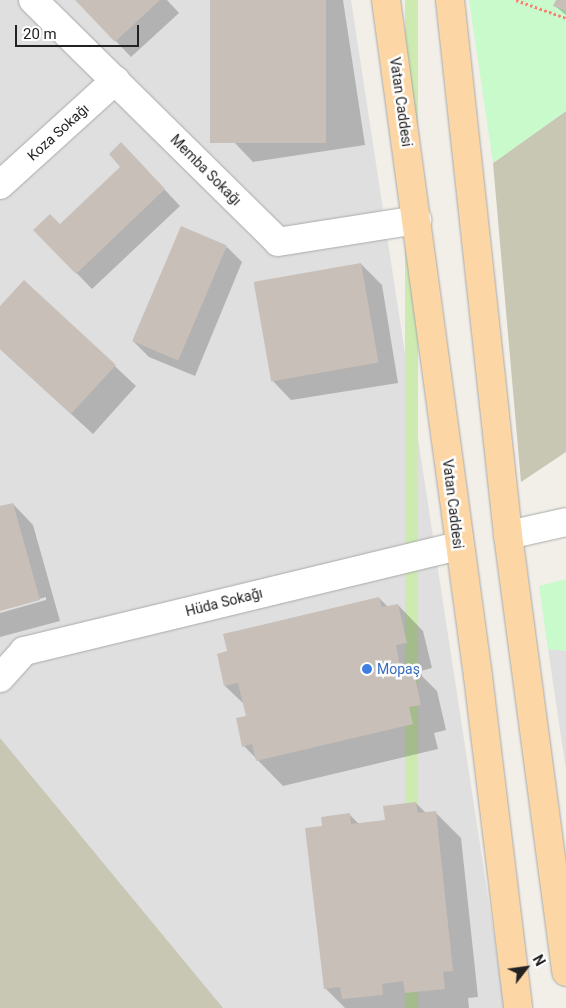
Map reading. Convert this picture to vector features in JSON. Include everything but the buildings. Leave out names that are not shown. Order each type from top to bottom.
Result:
[{"type":"main road","name":"Vatan Caddesi","points":[[386,0],[478,676],[518,1008]]},
{"type":"main road","points":[[450,0],[508,535],[566,972]]},
{"type":"street","name":"Memba Sokağı","points":[[33,0],[278,242],[417,220]]},
{"type":"street","name":"Koza Sokağı","points":[[0,185],[116,80]]},
{"type":"street","points":[[508,535],[566,522]]},
{"type":"street","name":"Hüda Sokağı","points":[[0,678],[24,651],[459,546]]},
{"type":"path","points":[[516,0],[566,18]]},
{"type":"shaded area","points":[[0,0],[351,0],[505,1008],[0,1008]]},
{"type":"shaded area","points":[[566,111],[566,452],[521,482],[493,163]]},
{"type":"shaded area","points":[[548,649],[566,651],[566,770]]},
{"type":"shaded area","points":[[0,738],[223,1008],[0,1008]]},
{"type":"green space","points":[[405,0],[418,0],[418,1008],[405,1008]]},
{"type":"green space","points":[[469,0],[566,0],[566,111],[493,163]]},
{"type":"green space","points":[[566,579],[566,651],[548,649],[539,586]]},
{"type":"place","name":"Mopaş","points":[[367,669]]}]
